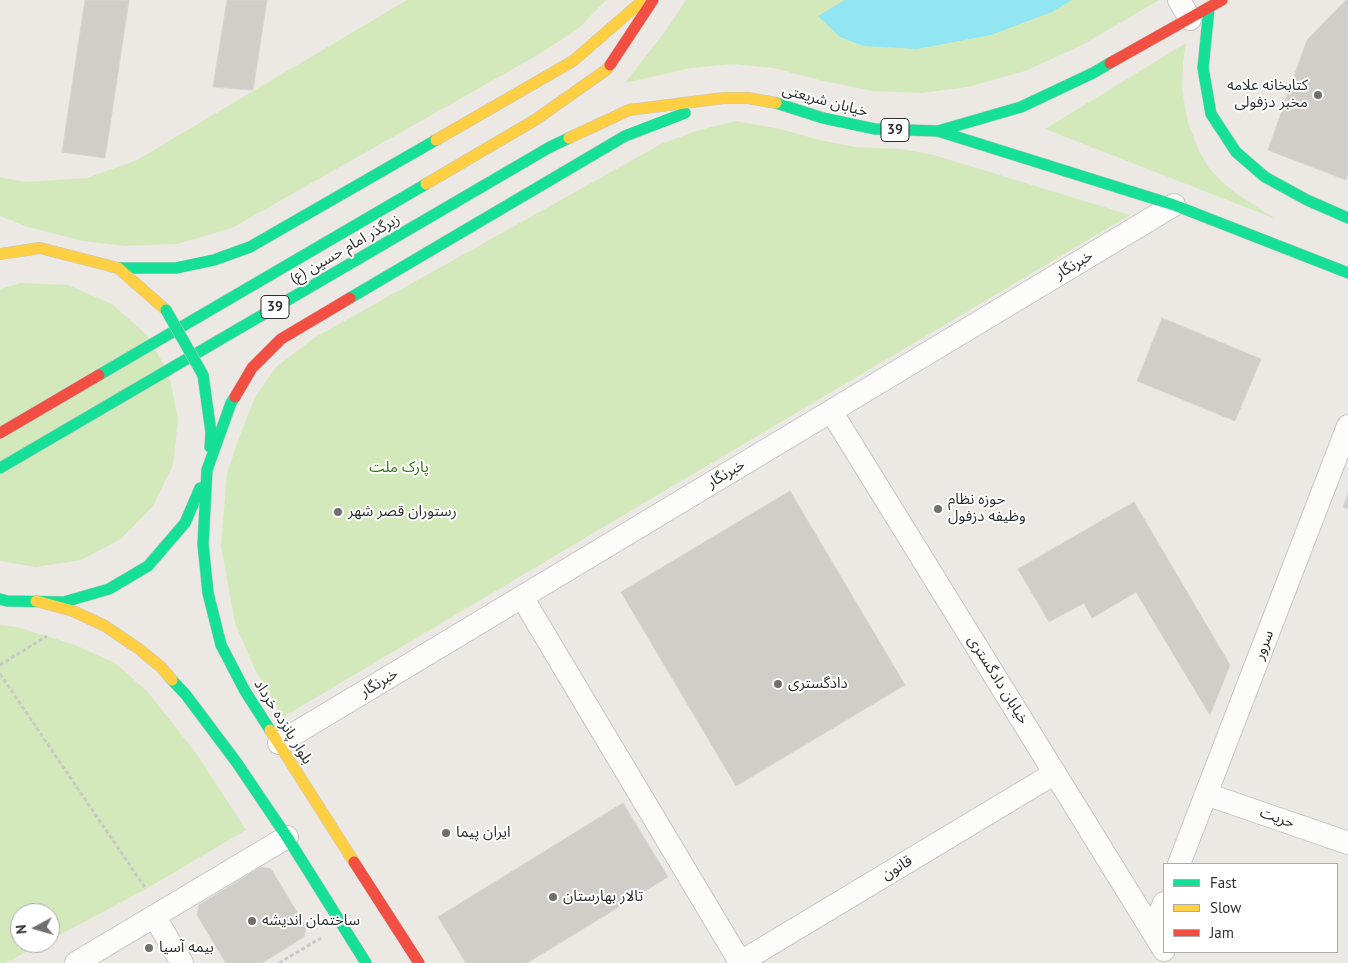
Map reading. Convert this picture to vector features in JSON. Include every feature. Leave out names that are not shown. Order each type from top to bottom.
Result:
[{"type":"main road","points":[[16,241],[118,268],[176,268],[214,260],[250,246],[573,61],[643,0]]},
{"type":"main road","name":"زیرگذر امام حسین (ع)","points":[[0,433],[535,120],[606,70],[653,0]]},
{"type":"main road","name":"خیابان شریعتی","points":[[550,147],[629,110],[724,98],[748,98],[774,102],[823,118],[875,129],[938,131],[1021,107],[1094,73],[1184,9],[1209,8],[1222,0]]},
{"type":"main road","points":[[1209,8],[1203,68],[1211,114],[1236,152],[1265,177],[1307,200],[1348,218]]},
{"type":"main road","points":[[0,598],[7,601],[64,602],[109,589],[148,566],[185,523],[232,403],[252,368],[281,339],[625,136],[724,98]]},
{"type":"main road","points":[[938,131],[1174,205],[1348,273]]},
{"type":"main road","name":"زیرگذر امام حسین (ع)","points":[[0,468],[550,147]]},
{"type":"main road","points":[[0,254],[40,248]]},
{"type":"main road","points":[[118,268],[166,310],[203,375],[211,432],[207,470]]},
{"type":"main road","name":"بلوار پانزده خرداد","points":[[207,470],[203,544],[208,593],[221,645],[245,691],[279,743],[350,862],[419,963]]},
{"type":"main road","points":[[36,601],[72,611],[105,626],[139,649],[161,667],[186,695],[237,763],[286,837],[320,881],[342,925],[366,963]]},
{"type":"street","name":"خبرنگار","points":[[279,743],[1174,205]]},
{"type":"street","name":"خیابان دادگستری","points":[[831,411],[1161,945]]},
{"type":"street","name":"سرور","points":[[1179,863],[1348,426]]},
{"type":"street","points":[[522,597],[739,963]]},
{"type":"street","name":"قانون","points":[[739,963],[1055,773]]},
{"type":"street","name":"حریت","points":[[1206,794],[1348,842]]},
{"type":"street","points":[[76,963],[286,837]]},
{"type":"street","points":[[154,916],[182,963]]},
{"type":"street","points":[[1161,945],[1163,917]]},
{"type":"path","points":[[0,665],[46,636]]},
{"type":"path","points":[[0,674],[146,889]]},
{"type":"path","points":[[279,963],[342,925]]},
{"type":"green space","points":[[407,0],[606,0],[579,28],[541,53],[232,228],[177,244],[125,246],[83,241],[28,227],[0,216],[0,177],[25,182],[87,178],[137,160]]},
{"type":"green space","points":[[686,0],[1159,0],[1082,45],[1025,71],[968,87],[921,93],[873,91],[819,80],[774,68],[733,64],[690,68],[625,83],[667,29]]},
{"type":"green space","points":[[1186,43],[1182,90],[1188,123],[1199,151],[1209,168],[1221,181],[1237,194],[1276,219],[1045,129]]},
{"type":"green space","name":"پارک ملت","points":[[736,121],[780,129],[855,147],[901,149],[934,155],[1130,215],[283,717],[255,670],[235,623],[221,546],[227,473],[255,397],[276,367],[314,338],[661,144],[699,130]]},
{"type":"green space","points":[[21,283],[68,285],[112,304],[147,335],[169,374],[178,419],[173,465],[153,506],[121,539],[81,560],[36,567],[0,561],[0,289]]},
{"type":"green space","points":[[0,625],[17,627],[75,645],[115,663],[147,691],[196,753],[246,830],[146,889],[60,935],[60,903],[10,903],[10,953],[24,953],[5,963],[0,963]]},
{"type":"water","points":[[845,0],[1072,0],[1052,12],[991,35],[917,49],[864,46],[840,37],[818,16]]},
{"type":"building","points":[[85,0],[129,0],[105,158],[62,152]]},
{"type":"building","points":[[227,0],[267,0],[253,90],[213,87]]},
{"type":"building","name":"کتابخانه علامه مخبر دزفولی","points":[[1348,0],[1348,174],[1346,180],[1268,150],[1307,40]]},
{"type":"building","points":[[1162,318],[1261,359],[1235,421],[1137,381]]},
{"type":"building","points":[[790,491],[905,685],[736,786],[621,592]]},
{"type":"building","points":[[1348,494],[1348,509],[1343,507]]},
{"type":"building","points":[[1134,502],[1230,665],[1210,715],[1136,592],[1092,618],[1084,603],[1049,622],[1018,569]]},
{"type":"building","name":"تالار بهارستان","points":[[623,803],[668,877],[527,963],[466,963],[438,917]]},
{"type":"building","name":"ساختمان اندیشه","points":[[261,867],[271,869],[306,927],[304,937],[262,963],[226,963],[197,915],[199,905]]},
{"type":"traffic: fast","points":[[1209,8],[1203,68],[1211,114],[1236,152],[1265,177],[1307,200],[1348,218]]},
{"type":"traffic: fast","points":[[776,103],[823,118],[875,129],[938,131],[1021,107],[1110,63]]},
{"type":"traffic: fast","points":[[350,298],[625,136],[685,113]]},
{"type":"traffic: fast","points":[[938,131],[1174,205],[1348,273]]},
{"type":"traffic: fast","points":[[0,468],[550,147],[569,138]]},
{"type":"traffic: fast","points":[[118,268],[176,268],[214,260],[250,247],[436,140]]},
{"type":"traffic: fast","points":[[99,375],[426,184]]},
{"type":"traffic: fast","points":[[166,310],[203,375]]},
{"type":"traffic: fast","points":[[203,375],[211,432],[210,447]]},
{"type":"traffic: fast","points":[[235,397],[231,403],[207,470],[203,544],[208,593],[221,645],[245,691],[270,730]]},
{"type":"traffic: fast","points":[[0,599],[7,601],[64,602],[109,589],[148,566],[185,523],[200,488]]},
{"type":"traffic: fast","points":[[172,680],[186,695],[237,763],[287,837],[366,963]]},
{"type":"traffic: slow","points":[[436,140],[573,61],[640,3]]},
{"type":"traffic: slow","points":[[426,184],[535,120],[606,70],[610,65]]},
{"type":"traffic: slow","points":[[569,138],[629,110],[724,98],[748,98],[776,103]]},
{"type":"traffic: slow","points":[[0,254],[40,248],[118,268],[166,310]]},
{"type":"traffic: slow","points":[[36,601],[73,611],[105,626],[139,649],[161,667],[172,680]]},
{"type":"traffic: slow","points":[[270,730],[354,862]]},
{"type":"traffic: jam","points":[[610,65],[653,0]]},
{"type":"traffic: jam","points":[[1110,63],[1222,0]]},
{"type":"traffic: jam","points":[[235,397],[252,368],[281,339],[350,298]]},
{"type":"traffic: jam","points":[[0,433],[99,375]]},
{"type":"traffic: jam","points":[[354,862],[419,963]]},
{"type":"place","name":"کتابخانه علامه مخبر دزفولی","points":[[1318,95]]},
{"type":"place","name":"حوزه نظام وظیفه دزفول","points":[[938,509]]},
{"type":"place","name":"رستوران قصر شهر","points":[[338,512]]},
{"type":"place","name":"دادگستری","points":[[778,684]]},
{"type":"place","name":"ایران پیما","points":[[446,833]]},
{"type":"place","name":"تالار بهارستان","points":[[553,897]]},
{"type":"place","name":"ساختمان اندیشه","points":[[252,921]]},
{"type":"place","name":"بیمه آسیا","points":[[149,948]]}]
